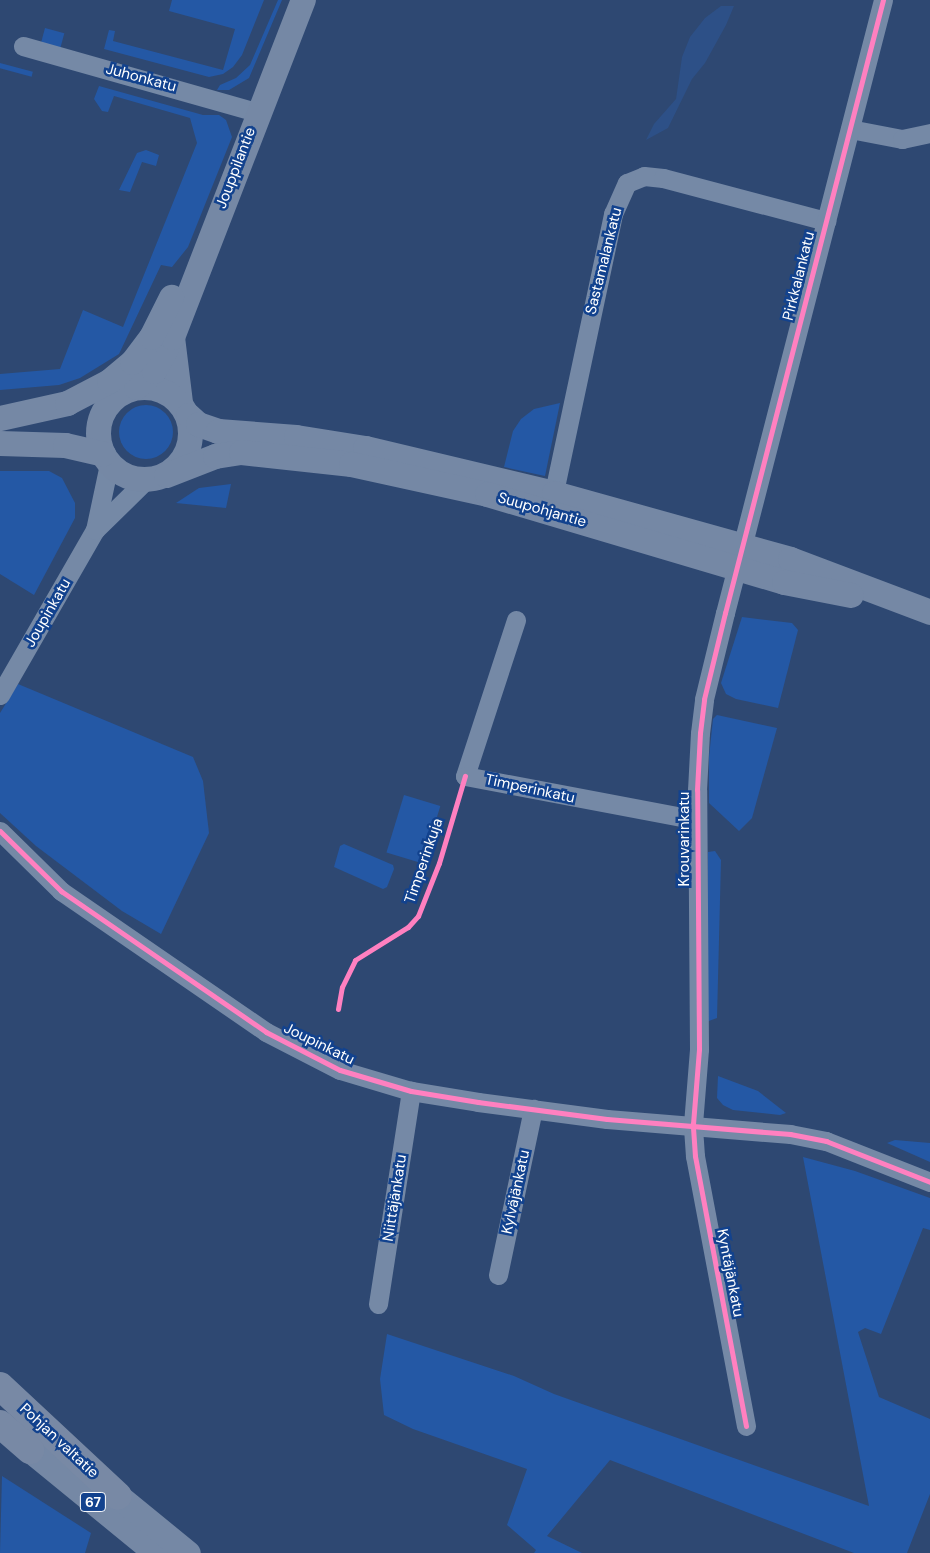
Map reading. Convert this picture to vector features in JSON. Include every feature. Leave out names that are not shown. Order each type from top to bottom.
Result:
[{"type":"highway","name":"Pohjan valtatie","points":[[0,1386],[118,1496]]},
{"type":"highway","name":"Pohjan valtatie","points":[[0,1424],[30,1450]]},
{"type":"main road","name":"Jouppilantie","points":[[136,387],[154,371],[172,337],[257,112],[303,0]]},
{"type":"main road","points":[[0,418],[67,403],[109,382],[148,342],[180,283],[194,277]]},
{"type":"main road","name":"Jouppilantie","points":[[172,337],[184,409]]},
{"type":"main road","points":[[0,418],[49,420],[114,397],[136,387],[152,387],[167,392],[184,409],[190,445],[184,458],[156,477],[121,474],[106,459],[98,439],[98,424],[104,409],[114,397]]},
{"type":"main road","name":"Suupohjantie","points":[[184,409],[198,424],[218,431],[296,437],[365,448],[740,558],[784,582],[922,610]]},
{"type":"main road","points":[[0,443],[65,445],[106,459]]},
{"type":"main road","name":"Suupohjantie","points":[[156,477],[227,454],[292,456],[552,502]]},
{"type":"main road","name":"Pohjan valtatie","points":[[30,1450],[156,1553]]},
{"type":"main road","name":"Pohjan valtatie","points":[[118,1496],[188,1553]]},
{"type":"street","name":"Pirkkalankatu","points":[[740,558],[883,0]]},
{"type":"street","name":"Juhonkatu","points":[[23,46],[257,112]]},
{"type":"street","points":[[850,129],[902,139],[930,133]]},
{"type":"street","name":"Sastamalankatu","points":[[552,502],[613,214],[627,183],[644,176],[663,178],[826,221]]},
{"type":"street","name":"Joupinkatu","points":[[95,530],[106,459]]},
{"type":"street","name":"Joupinkatu","points":[[0,695],[95,530],[156,477]]},
{"type":"street","name":"Krouvarinkatu","points":[[693,1124],[699,1050],[697,820],[704,699],[740,558]]},
{"type":"street","name":"Timperinkatu","points":[[516,620],[465,776],[697,820]]},
{"type":"street","name":"Joupinkatu","points":[[0,831],[61,891],[266,1032],[340,1070],[411,1091],[533,1109],[607,1119],[693,1124],[790,1134],[826,1141],[930,1182]]},
{"type":"street","name":"Niittäjänkatu","points":[[378,1304],[411,1091]]},
{"type":"street","name":"Kylväjänkatu","points":[[498,1275],[533,1109]]},
{"type":"street","name":"Kyntäjänkatu","points":[[693,1124],[695,1156],[746,1426]]},
{"type":"shaded area","points":[[172,0],[264,0],[242,55],[233,67],[223,74],[209,77],[104,49],[109,30],[115,31],[113,41],[223,70],[235,29],[169,11]]},
{"type":"shaded area","points":[[278,0],[282,0],[249,78],[229,90],[217,90],[220,85],[236,78],[250,65]]},
{"type":"shaded area","points":[[721,6],[734,6],[705,63],[692,79],[668,128],[646,140],[654,124],[676,99],[682,57],[690,37],[705,18]]},
{"type":"shaded area","points":[[45,28],[64,33],[60,49],[41,43]]},
{"type":"shaded area","points":[[0,63],[33,72],[32,77],[0,68]]},
{"type":"shaded area","points":[[99,86],[203,115],[219,115],[226,120],[232,137],[188,247],[172,267],[161,265],[119,354],[80,378],[59,385],[0,390],[0,374],[60,369],[83,310],[123,327],[197,143],[190,118],[114,96],[108,112],[102,111],[94,99]]},
{"type":"shaded area","points":[[146,150],[159,155],[156,166],[142,162],[130,192],[119,190],[137,153]]},
{"type":"shaded area","points":[[560,403],[545,476],[504,467],[513,431],[521,419],[534,409]]},
{"type":"shaded area","points":[[141,405],[151,405],[161,409],[169,417],[173,432],[169,447],[161,455],[151,459],[141,459],[131,455],[123,447],[119,437],[119,427],[123,417],[131,409]]},
{"type":"shaded area","points":[[0,471],[49,471],[62,478],[75,503],[75,518],[34,595],[0,574]]},
{"type":"shaded area","points":[[231,484],[226,508],[176,503],[199,488]]},
{"type":"shaded area","points":[[742,617],[792,623],[798,630],[778,708],[736,699],[726,694],[721,683]]},
{"type":"shaded area","points":[[18,684],[193,757],[203,781],[209,833],[161,934],[122,911],[36,846],[0,813],[0,713]]},
{"type":"shaded area","points":[[717,715],[777,728],[752,818],[739,831],[709,803],[709,757],[713,719]]},
{"type":"shaded area","points":[[404,795],[440,806],[423,863],[386,852]]},
{"type":"shaded area","points":[[344,844],[393,865],[394,869],[387,887],[383,889],[334,867],[340,846]]},
{"type":"shaded area","points":[[715,851],[721,860],[717,1018],[706,1022],[708,852]]},
{"type":"shaded area","points":[[718,1076],[758,1091],[786,1113],[780,1115],[733,1110],[723,1105],[717,1098]]},
{"type":"shaded area","points":[[895,1140],[930,1143],[930,1162],[887,1143]]},
{"type":"shaded area","points":[[803,1157],[855,1171],[930,1198],[930,1230],[923,1228],[881,1334],[865,1328],[858,1332],[879,1397],[930,1419],[930,1494],[907,1553],[854,1553],[610,1460],[547,1536],[582,1553],[534,1553],[536,1550],[507,1525],[527,1469],[413,1429],[384,1415],[380,1379],[387,1334],[514,1376],[554,1394],[869,1506]]},
{"type":"shaded area","points":[[2,1476],[91,1533],[85,1553],[0,1553]]},
{"type":"cycle path","points":[[746,1426],[695,1156],[693,1124],[699,1049],[697,790],[700,733],[704,699],[725,613],[883,0]]},
{"type":"cycle path","name":"Timperinkuja","points":[[338,1009],[342,987],[355,960],[408,927],[418,916],[439,863],[465,776]]},
{"type":"cycle path","points":[[0,831],[61,891],[266,1032],[340,1070],[411,1091],[478,1102],[607,1119],[790,1134],[826,1141],[930,1182]]}]
